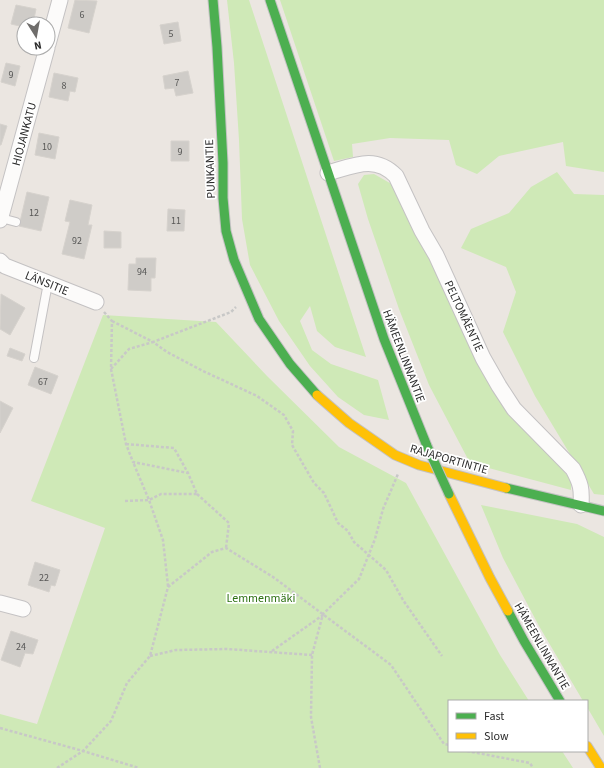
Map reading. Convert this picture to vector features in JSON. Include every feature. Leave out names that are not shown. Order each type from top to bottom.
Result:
[{"type":"main road","name":"PUNKANTIE","points":[[213,0],[217,47],[223,163],[223,198],[226,231],[234,260],[259,319],[266,330]]},
{"type":"main road","name":"HÄMEENLINNANTIE","points":[[270,0],[384,339],[427,446],[494,585],[524,641],[559,700]]},
{"type":"main road","name":"RAJAPORTINTIE","points":[[266,330],[290,364],[318,396],[350,424],[374,442],[395,455],[418,465],[472,480],[604,511]]},
{"type":"main road","points":[[588,748],[601,768]]},
{"type":"street","points":[[56,16],[60,0]]},
{"type":"street","name":"HIOJANKATU","points":[[0,219],[6,179],[44,56]]},
{"type":"street","name":"PELTOMÄENTIE","points":[[328,173],[361,164],[371,163],[381,165],[389,169],[396,176],[422,231],[436,255],[483,358],[514,409],[573,469],[582,491],[581,506]]},
{"type":"street","name":"LÄNSITIE","points":[[0,261],[5,266],[96,302]]},
{"type":"street","points":[[0,603],[23,609]]},
{"type":"lane","points":[[0,219],[16,222]]},
{"type":"lane","points":[[34,358],[48,283]]},
{"type":"path","points":[[111,370],[129,349],[153,342],[231,312],[248,293]]},
{"type":"path","points":[[96,302],[112,321],[153,342],[167,352],[203,371],[257,396],[284,415],[292,431],[292,445],[314,483],[324,493],[338,523],[348,531],[354,542],[386,570],[403,600],[442,656]]},
{"type":"path","points":[[57,768],[83,750],[111,722],[127,683],[150,656],[168,587],[163,540],[126,444],[111,370],[112,321]]},
{"type":"path","points":[[126,444],[174,448],[188,473],[197,494],[228,523],[226,548]]},
{"type":"path","points":[[271,652],[323,614],[359,579],[375,539],[383,509],[404,459]]},
{"type":"path","points":[[133,462],[188,473]]},
{"type":"path","points":[[125,501],[148,500],[161,494],[197,494]]},
{"type":"path","points":[[168,587],[212,552],[226,548],[273,577],[391,665],[444,744],[448,745]]},
{"type":"path","points":[[320,768],[311,717],[312,655],[323,614]]},
{"type":"path","points":[[150,656],[176,650],[227,649],[312,655]]},
{"type":"path","points":[[0,728],[83,750],[139,768]]},
{"type":"path","points":[[473,752],[530,763],[533,768]]},
{"type":"green space","points":[[227,0],[249,0],[366,357],[335,347],[317,331],[310,306],[300,321],[312,350],[331,364],[378,380],[389,420],[364,415],[338,397],[310,366],[279,321],[250,265],[242,219],[234,63]]},
{"type":"green space","points":[[280,0],[604,0],[604,172],[566,166],[563,142],[499,156],[477,174],[456,165],[449,140],[390,138],[352,144],[353,157],[334,161]]},
{"type":"green space","points":[[557,172],[574,194],[604,195],[604,495],[594,494],[535,396],[503,332],[516,292],[506,267],[461,248],[471,229],[509,213],[531,187]]},
{"type":"green space","points":[[374,174],[395,186],[479,365],[571,480],[571,490],[470,463],[429,385],[399,309],[368,219],[358,184],[364,175]]},
{"type":"green space","name":"Lemmenmäki","points":[[103,315],[216,322],[267,376],[339,447],[406,483],[500,655],[528,700],[448,700],[448,752],[563,752],[573,768],[0,768],[0,714],[37,724],[105,528],[31,501]]},
{"type":"green space","points":[[481,505],[577,524],[604,537],[604,736],[588,709],[588,700],[582,700],[539,626],[503,558]]},
{"type":"building","points":[[75,0],[97,1],[89,33],[68,28]]},
{"type":"building","points":[[16,5],[36,9],[35,16],[16,16],[16,25],[11,24]]},
{"type":"building","points":[[178,22],[181,41],[164,44],[160,25]]},
{"type":"building","points":[[6,63],[20,66],[15,86],[1,82]]},
{"type":"building","points":[[188,71],[193,93],[176,96],[174,88],[165,89],[163,76]]},
{"type":"building","points":[[54,73],[78,78],[75,92],[70,91],[68,101],[49,97]]},
{"type":"building","points":[[0,124],[7,126],[1,145],[0,145]]},
{"type":"building","points":[[39,133],[59,137],[55,159],[35,155]]},
{"type":"building","points":[[171,141],[189,141],[189,161],[171,161]]},
{"type":"building","points":[[27,192],[49,197],[41,231],[19,226]]},
{"type":"building","points":[[70,200],[92,205],[88,225],[92,225],[84,259],[62,254],[70,222],[65,221]]},
{"type":"building","points":[[168,209],[185,210],[184,231],[167,231]]},
{"type":"building","points":[[104,231],[121,232],[121,248],[104,248]]},
{"type":"building","points":[[136,258],[156,258],[155,278],[151,278],[151,291],[128,290],[129,264],[136,264]]},
{"type":"building","points":[[1,294],[25,308],[10,335],[0,329]]},
{"type":"building","points":[[10,348],[25,354],[22,361],[7,356]]},
{"type":"building","points":[[35,367],[58,376],[51,394],[28,385]]},
{"type":"building","points":[[0,401],[13,408],[0,433]]},
{"type":"building","points":[[35,562],[60,570],[55,586],[51,585],[49,592],[28,585]]},
{"type":"building","points":[[11,631],[38,640],[33,654],[25,653],[20,667],[1,660]]},
{"type":"traffic: fast","points":[[213,0],[217,47],[223,163],[223,198],[226,231],[234,260],[259,319],[290,364],[317,395]]},
{"type":"traffic: fast","points":[[270,0],[384,339],[427,446]]},
{"type":"traffic: fast","points":[[427,446],[449,494]]},
{"type":"traffic: fast","points":[[506,488],[604,511]]},
{"type":"traffic: fast","points":[[508,611],[559,700]]},
{"type":"traffic: slow","points":[[317,395],[349,423],[395,455],[419,465],[506,488]]},
{"type":"traffic: slow","points":[[449,494],[490,578],[508,611]]},
{"type":"traffic: slow","points":[[588,748],[601,768]]}]
